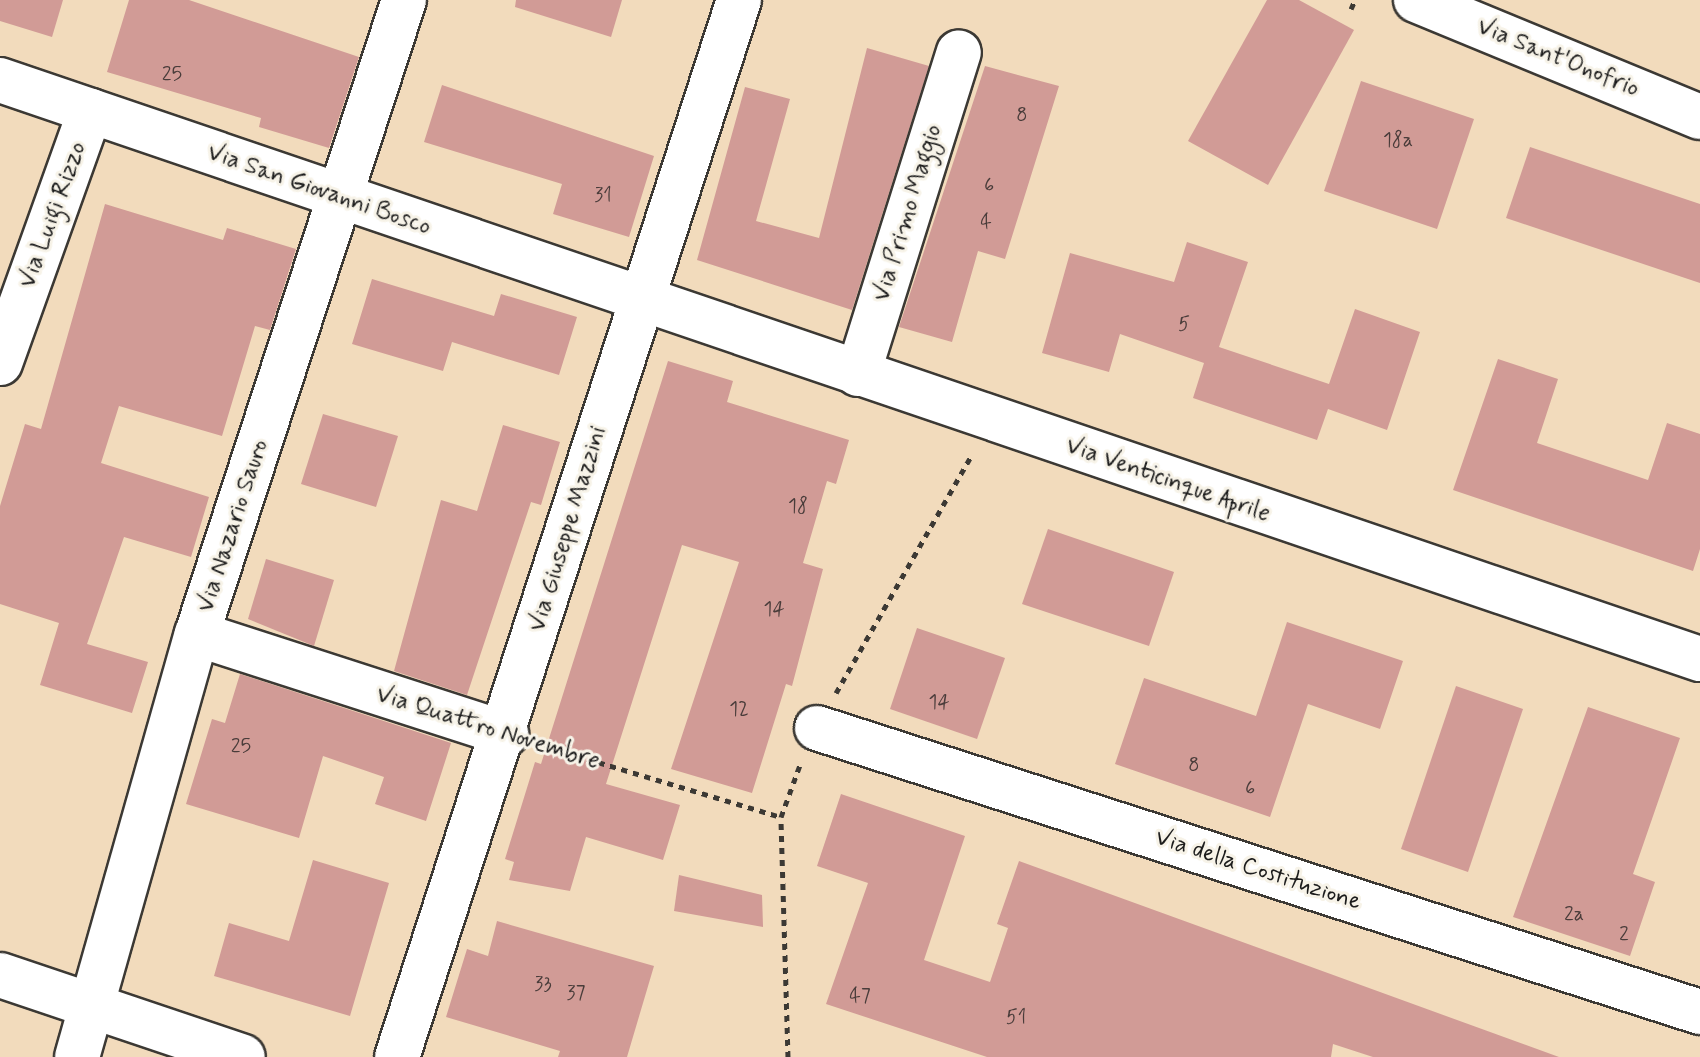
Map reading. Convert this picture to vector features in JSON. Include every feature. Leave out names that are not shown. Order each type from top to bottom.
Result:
[{"type":"street","name":"Via Nazario Sauro","points":[[77,1057],[197,634],[404,0]]},
{"type":"street","name":"Via Giuseppe Mazzini","points":[[397,1057],[506,734],[638,298],[739,0]]},
{"type":"street","name":"Via Sant'Onofrio","points":[[1416,0],[1700,117]]},
{"type":"street","name":"Via Primo Maggio","points":[[858,374],[959,52]]},
{"type":"street","name":"Via San Giovanni Bosco","points":[[0,80],[338,199],[638,298]]},
{"type":"street","name":"Via Luigi Rizzo","points":[[0,363],[90,111]]},
{"type":"street","name":"Via Venticinque Aprile","points":[[638,298],[1700,659]]},
{"type":"street","name":"Via Quattro Novembre","points":[[197,634],[506,734]]},
{"type":"street","name":"Via della Costituzione","points":[[817,728],[1700,1012]]},
{"type":"street","points":[[0,975],[243,1057]]},
{"type":"path","points":[[1351,9],[1355,0]]},
{"type":"path","name":"Via Quattro Novembre","points":[[506,734],[781,817]]},
{"type":"building","points":[[0,0],[63,0],[52,37],[0,21]]},
{"type":"building","points":[[129,0],[189,0],[359,57],[329,148],[259,127],[261,118],[107,72]]},
{"type":"building","points":[[516,0],[622,0],[611,37],[515,7]]},
{"type":"building","points":[[1267,0],[1299,0],[1354,30],[1268,185],[1188,141]]},
{"type":"building","points":[[867,48],[929,66],[852,310],[697,260],[745,87],[790,99],[756,221],[819,238]]},
{"type":"building","points":[[985,66],[1059,86],[1005,259],[978,251],[952,342],[899,327]]},
{"type":"building","points":[[1361,81],[1474,119],[1437,229],[1324,191]]},
{"type":"building","points":[[442,85],[654,156],[629,237],[553,214],[562,184],[424,142]]},
{"type":"building","points":[[1530,147],[1700,204],[1700,283],[1506,218]]},
{"type":"building","points":[[105,204],[223,240],[227,228],[296,249],[270,330],[255,326],[222,436],[119,406],[101,463],[209,497],[191,557],[124,537],[87,644],[148,662],[132,713],[40,685],[59,623],[0,604],[0,506],[25,424],[41,429]]},
{"type":"building","points":[[1187,242],[1248,262],[1219,347],[1329,384],[1355,309],[1420,332],[1387,430],[1328,409],[1317,440],[1193,398],[1204,363],[1120,334],[1109,372],[1042,353],[1070,253],[1174,282]]},
{"type":"building","points":[[372,279],[494,316],[501,294],[577,317],[559,375],[452,342],[443,371],[352,344]]},
{"type":"building","points":[[1498,359],[1558,379],[1537,443],[1648,480],[1667,423],[1700,434],[1700,549],[1693,571],[1453,490]]},
{"type":"building","points":[[668,361],[733,381],[727,402],[849,440],[836,484],[827,481],[803,563],[823,569],[792,686],[786,684],[752,793],[671,769],[739,562],[682,545],[606,784],[680,805],[663,860],[586,837],[570,891],[509,880],[514,862],[505,859],[535,762],[541,764]]},
{"type":"building","points":[[323,414],[398,436],[376,507],[301,484]]},
{"type":"building","points":[[503,425],[560,442],[541,505],[531,502],[467,695],[394,671],[441,500],[477,511]]},
{"type":"building","points":[[1048,529],[1174,572],[1149,646],[1022,604]]},
{"type":"building","points":[[266,559],[334,580],[314,646],[248,619]]},
{"type":"building","points":[[1287,622],[1403,661],[1380,729],[1308,704],[1270,817],[1115,764],[1144,678],[1256,716]]},
{"type":"building","points":[[917,628],[1005,658],[977,739],[890,709]]},
{"type":"building","points":[[240,674],[451,743],[426,821],[375,804],[384,777],[323,756],[299,838],[186,804],[212,719],[225,723]]},
{"type":"building","points":[[1456,686],[1523,709],[1468,872],[1401,849]]},
{"type":"building","points":[[1588,707],[1680,738],[1633,874],[1655,882],[1630,956],[1513,917]]},
{"type":"building","points":[[841,794],[965,836],[924,960],[990,982],[1008,928],[997,924],[1019,861],[1559,1057],[1373,1057],[1333,1044],[1331,1057],[987,1057],[826,1004],[868,883],[817,866]]},
{"type":"building","points":[[313,860],[389,883],[350,1016],[214,976],[229,923],[289,941]]},
{"type":"building","points":[[679,875],[762,895],[763,927],[674,911]]},
{"type":"building","points":[[497,921],[654,966],[627,1057],[558,1057],[560,1051],[446,1017],[467,949],[488,956]]}]
